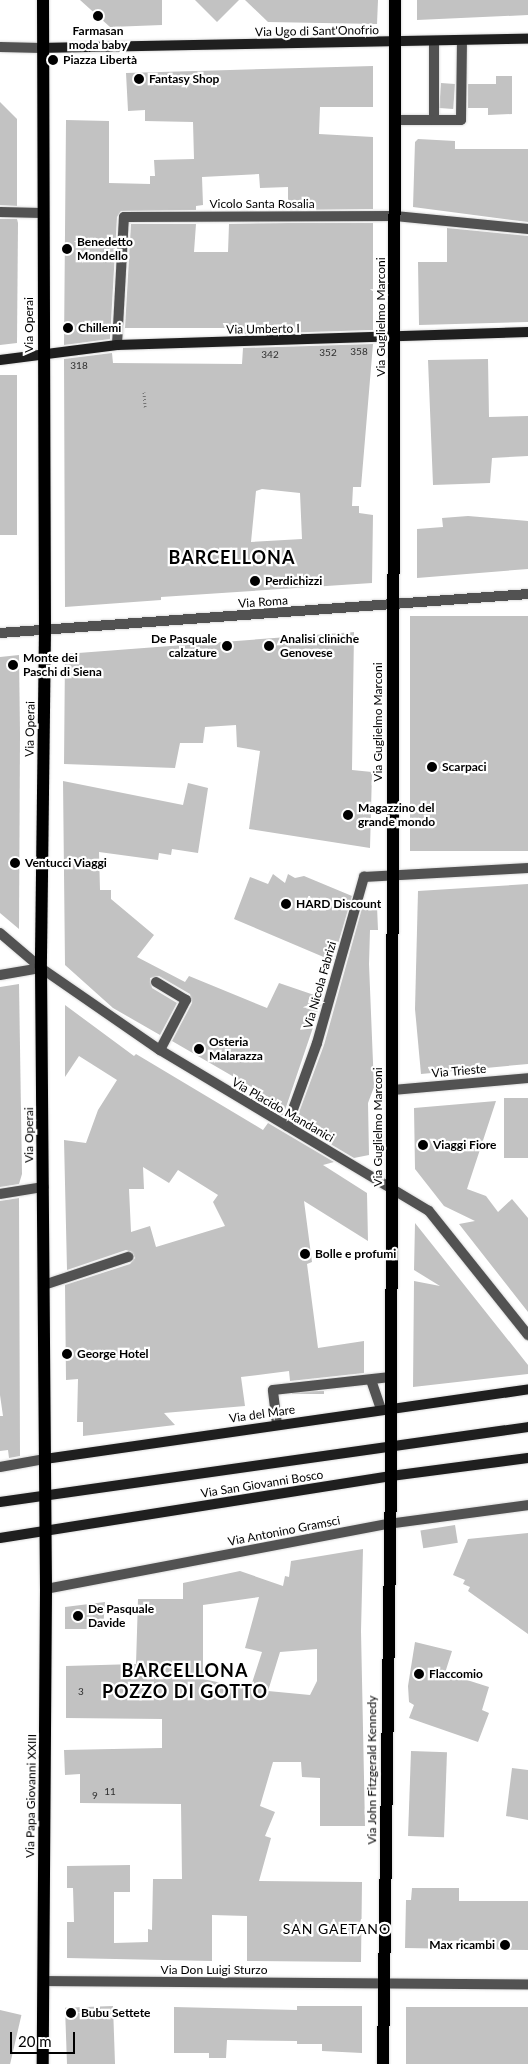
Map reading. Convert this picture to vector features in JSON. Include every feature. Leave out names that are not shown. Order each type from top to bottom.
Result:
[{"type":"main road","name":"Via Operai","points":[[43,0],[42,213],[45,629],[41,968],[46,1495]]},
{"type":"main road","name":"Via Guglielmo Marconi","points":[[391,1476],[391,1444],[386,1408],[390,1377],[392,1090],[395,0]]},
{"type":"main road","name":"Via John Fitzgerald Kennedy","points":[[383,2064],[388,1524],[391,1476]]},
{"type":"main road","name":"Via Papa Giovanni XXIII","points":[[43,2064],[46,1495]]},
{"type":"street","name":"Via Ugo di Sant'Onofrio","points":[[42,48],[528,39]]},
{"type":"street","points":[[434,41],[434,120]]},
{"type":"street","points":[[395,120],[461,120],[462,41]]},
{"type":"street","points":[[0,47],[42,48]]},
{"type":"street","points":[[0,212],[42,213]]},
{"type":"street","name":"Vicolo Santa Rosalia","points":[[117,345],[124,217],[395,216],[528,229]]},
{"type":"street","name":"Via Umberto I","points":[[0,360],[117,345],[394,338],[528,332]]},
{"type":"street","name":"Via Roma","points":[[0,633],[392,606],[528,594]]},
{"type":"street","points":[[392,875],[528,868]]},
{"type":"street","name":"Via Nicola Fabrizi","points":[[287,1126],[317,1043],[364,876],[392,875]]},
{"type":"street","name":"Via Placido Mandanici","points":[[0,933],[41,968],[160,1050],[429,1212],[528,1335]]},
{"type":"street","points":[[0,975],[41,968]]},
{"type":"street","points":[[156,982],[186,1000],[160,1050]]},
{"type":"street","name":"Via Trieste","points":[[392,1090],[528,1078]]},
{"type":"street","points":[[0,1194],[43,1187]]},
{"type":"street","points":[[44,1285],[128,1256]]},
{"type":"street","points":[[277,1424],[273,1390],[390,1377]]},
{"type":"street","points":[[371,1380],[386,1408]]},
{"type":"street","name":"Via del Mare","points":[[0,1468],[45,1459],[277,1424],[528,1389]]},
{"type":"street","name":"Via San Giovanni Bosco","points":[[0,1502],[391,1444],[528,1427]]},
{"type":"street","name":"Via San Giovanni Bosco","points":[[0,1538],[46,1529],[391,1476],[528,1458]]},
{"type":"street","name":"Via Antonino Gramsci","points":[[46,1589],[388,1524],[528,1506]]},
{"type":"street","name":"Via Don Luigi Sturzo","points":[[43,1982],[528,1984]]},
{"type":"path","points":[[144,392],[145,408]]},
{"type":"building","points":[[80,0],[162,0],[162,25],[110,27]]},
{"type":"building","points":[[195,0],[239,0],[217,22]]},
{"type":"building","points":[[245,0],[378,0],[377,24],[268,22]]},
{"type":"building","points":[[417,0],[528,0],[528,15],[417,20]]},
{"type":"building","points":[[373,66],[373,107],[320,107],[319,134],[373,137],[373,209],[288,210],[288,187],[260,188],[259,174],[202,177],[203,205],[196,206],[196,210],[121,211],[117,217],[110,339],[64,345],[66,120],[109,121],[109,183],[150,184],[150,176],[155,176],[154,160],[194,159],[193,122],[145,121],[145,110],[128,111],[126,73]]},
{"type":"building","points":[[496,76],[512,76],[512,114],[488,115],[488,108],[468,108],[468,84],[496,84]]},
{"type":"building","points":[[441,83],[455,84],[453,109],[439,108]]},
{"type":"building","points":[[0,102],[17,119],[17,206],[0,205]]},
{"type":"building","points":[[418,139],[455,141],[455,149],[528,149],[528,222],[413,207],[415,142]]},
{"type":"building","points":[[0,219],[17,219],[18,223],[17,343],[0,345]]},
{"type":"building","points":[[373,223],[373,330],[244,334],[244,328],[125,328],[131,224],[196,224],[194,252],[228,252],[229,224]]},
{"type":"building","points":[[447,228],[528,236],[528,322],[419,325],[418,262],[447,262]]},
{"type":"building","points":[[373,344],[361,487],[353,487],[352,506],[359,506],[359,513],[373,515],[372,583],[161,597],[161,600],[65,607],[64,359],[112,353],[113,363],[242,364],[243,348]],"holes":[[[262,489],[300,493],[302,539],[251,542],[256,491]]]},
{"type":"building","points":[[488,359],[489,417],[528,416],[528,456],[492,458],[490,483],[433,485],[428,360]]},
{"type":"building","points":[[0,375],[17,375],[17,535],[0,535]]},
{"type":"building","points":[[468,516],[528,521],[528,569],[417,578],[417,529],[443,527],[442,518]]},
{"type":"building","points":[[410,616],[528,616],[528,851],[410,851]]},
{"type":"building","points":[[354,632],[352,770],[372,772],[370,848],[249,829],[260,751],[237,747],[236,725],[205,727],[203,743],[180,743],[175,768],[64,764],[65,654]]},
{"type":"building","points":[[19,655],[19,929],[0,913],[0,657]]},
{"type":"building","points":[[63,781],[183,805],[188,783],[208,788],[198,853],[172,849],[171,855],[159,853],[158,860],[99,852],[100,890],[111,890],[111,899],[154,935],[137,957],[185,982],[189,976],[267,1008],[279,983],[323,998],[283,1116],[277,1112],[282,1105],[172,1041],[192,1003],[190,994],[159,976],[150,978],[152,988],[177,1003],[160,1035],[113,1008],[65,965]]},
{"type":"building","name":"HARD Discount","points":[[273,874],[285,883],[288,874],[295,878],[304,876],[352,896],[333,961],[234,919],[250,877],[268,884]]},
{"type":"building","points":[[528,884],[528,1064],[421,1074],[415,1009],[418,891]]},
{"type":"building","points":[[364,901],[377,906],[378,930],[370,930],[369,964],[374,1087],[368,1103],[369,1155],[354,1158],[295,1123],[324,1045]]},
{"type":"building","points":[[19,984],[22,1174],[19,1184],[0,1187],[0,987]]},
{"type":"building","points":[[65,1005],[134,1056],[136,1054],[263,1130],[268,1123],[334,1162],[323,1165],[367,1193],[368,1241],[304,1201],[312,1262],[307,1264],[318,1348],[364,1341],[364,1373],[290,1381],[289,1371],[241,1377],[245,1406],[164,1413],[175,1425],[83,1436],[83,1422],[77,1422],[78,1379],[66,1380],[65,1285],[130,1264],[135,1258],[132,1252],[126,1250],[67,1270],[64,1140],[86,1143],[98,1110],[117,1080],[79,1056],[65,1077]],"holes":[[[143,1167],[169,1183],[178,1170],[218,1195],[213,1202],[225,1226],[156,1247],[150,1226],[131,1232],[129,1189],[144,1189]]]},
{"type":"building","points":[[504,1098],[528,1098],[528,1158],[504,1158]]},
{"type":"building","points":[[496,1101],[467,1189],[486,1196],[498,1212],[512,1199],[528,1218],[528,1312],[459,1224],[475,1221],[444,1206],[415,1169],[414,1108]]},
{"type":"building","points":[[19,1198],[20,1456],[9,1458],[8,1450],[0,1451],[0,1416],[3,1416],[0,1395],[0,1201]]},
{"type":"building","points":[[415,1223],[528,1365],[528,1374],[413,1387],[414,1281],[440,1286],[414,1270]]},
{"type":"building","points":[[292,1391],[324,1391],[324,1394],[292,1394]]},
{"type":"building","points":[[455,1525],[458,1543],[423,1548],[420,1530]]},
{"type":"building","points":[[528,1533],[528,1634],[468,1591],[470,1587],[463,1584],[465,1580],[453,1575],[468,1539]]},
{"type":"building","points":[[363,1549],[361,1631],[365,1826],[320,1826],[320,1778],[302,1777],[301,1762],[273,1762],[260,1806],[275,1812],[265,1836],[271,1838],[259,1881],[362,1882],[361,1962],[247,1961],[247,1916],[212,1915],[212,1961],[67,1958],[67,1922],[74,1922],[73,1888],[67,1888],[67,1866],[130,1865],[130,1892],[114,1892],[114,1943],[148,1942],[148,1929],[152,1930],[153,1879],[182,1879],[181,1804],[80,1803],[80,1774],[65,1775],[64,1750],[162,1748],[162,1719],[66,1718],[66,1666],[136,1664],[138,1599],[183,1599],[183,1583],[240,1571],[283,1586],[285,1576],[289,1577],[291,1561]],"holes":[[[259,1597],[245,1648],[262,1652],[250,1689],[203,1679],[203,1605]],[[317,1649],[317,1681],[310,1695],[268,1691],[280,1652]]]},
{"type":"building","points":[[105,1602],[103,1629],[65,1629],[65,1607]]},
{"type":"building","points":[[415,1642],[452,1651],[445,1673],[489,1687],[482,1710],[489,1713],[478,1742],[409,1718],[414,1705],[409,1702],[408,1686]]},
{"type":"building","points":[[411,1751],[447,1752],[444,1837],[408,1836]]},
{"type":"building","points":[[512,1768],[528,1770],[528,1820],[506,1816]]},
{"type":"building","points":[[412,1888],[459,1888],[459,1901],[528,1901],[528,1950],[405,1948],[406,1900],[411,1900]]},
{"type":"building","points":[[113,2006],[115,2064],[67,2064],[65,2008]]},
{"type":"building","points":[[297,2006],[362,2006],[362,2053],[322,2051],[322,2044],[297,2044],[297,2041],[227,2040],[226,2058],[209,2058],[209,2053],[174,2053],[174,2007],[297,2010]]},
{"type":"building","points":[[406,2007],[528,2007],[528,2064],[406,2064]]},
{"type":"building","points":[[0,2010],[21,2015],[10,2064],[0,2064]]},
{"type":"place","name":"Farmasan moda baby","points":[[98,16]]},
{"type":"place","name":"Piazza Libertà","points":[[53,60]]},
{"type":"place","name":"Fantasy Shop","points":[[139,79]]},
{"type":"place","name":"Benedetto Mondello","points":[[67,249]]},
{"type":"place","name":"Chillemi","points":[[68,328]]},
{"type":"place","name":"Perdichizzi","points":[[255,581]]},
{"type":"place","name":"De Pasquale calzature","points":[[227,646]]},
{"type":"place","name":"Analisi cliniche Genovese","points":[[269,646]]},
{"type":"place","name":"Monte dei Paschi di Siena","points":[[13,665]]},
{"type":"place","name":"Scarpaci","points":[[432,767]]},
{"type":"place","name":"Magazzino del grande mondo","points":[[348,815]]},
{"type":"place","name":"Ventucci Viaggi","points":[[15,863]]},
{"type":"place","name":"HARD Discount","points":[[286,904]]},
{"type":"place","name":"Osteria Malarazza","points":[[199,1049]]},
{"type":"place","name":"Viaggi Fiore","points":[[423,1145]]},
{"type":"place","name":"Bolle e profumi","points":[[305,1254]]},
{"type":"place","name":"George Hotel","points":[[67,1354]]},
{"type":"place","name":"De Pasquale Davide","points":[[78,1616]]},
{"type":"place","name":"Flaccomio","points":[[419,1674]]},
{"type":"place","name":"Max ricambi","points":[[505,1945]]},
{"type":"place","name":"Bubu Settete","points":[[71,2013]]},
{"type":"district","name":"BARCELLONA","points":[[232,557]]},
{"type":"district","name":"BARCELLONA POZZO DI GOTTO","points":[[185,1681]]},
{"type":"district","name":"SAN GAETANO","points":[[337,1929]]}]
